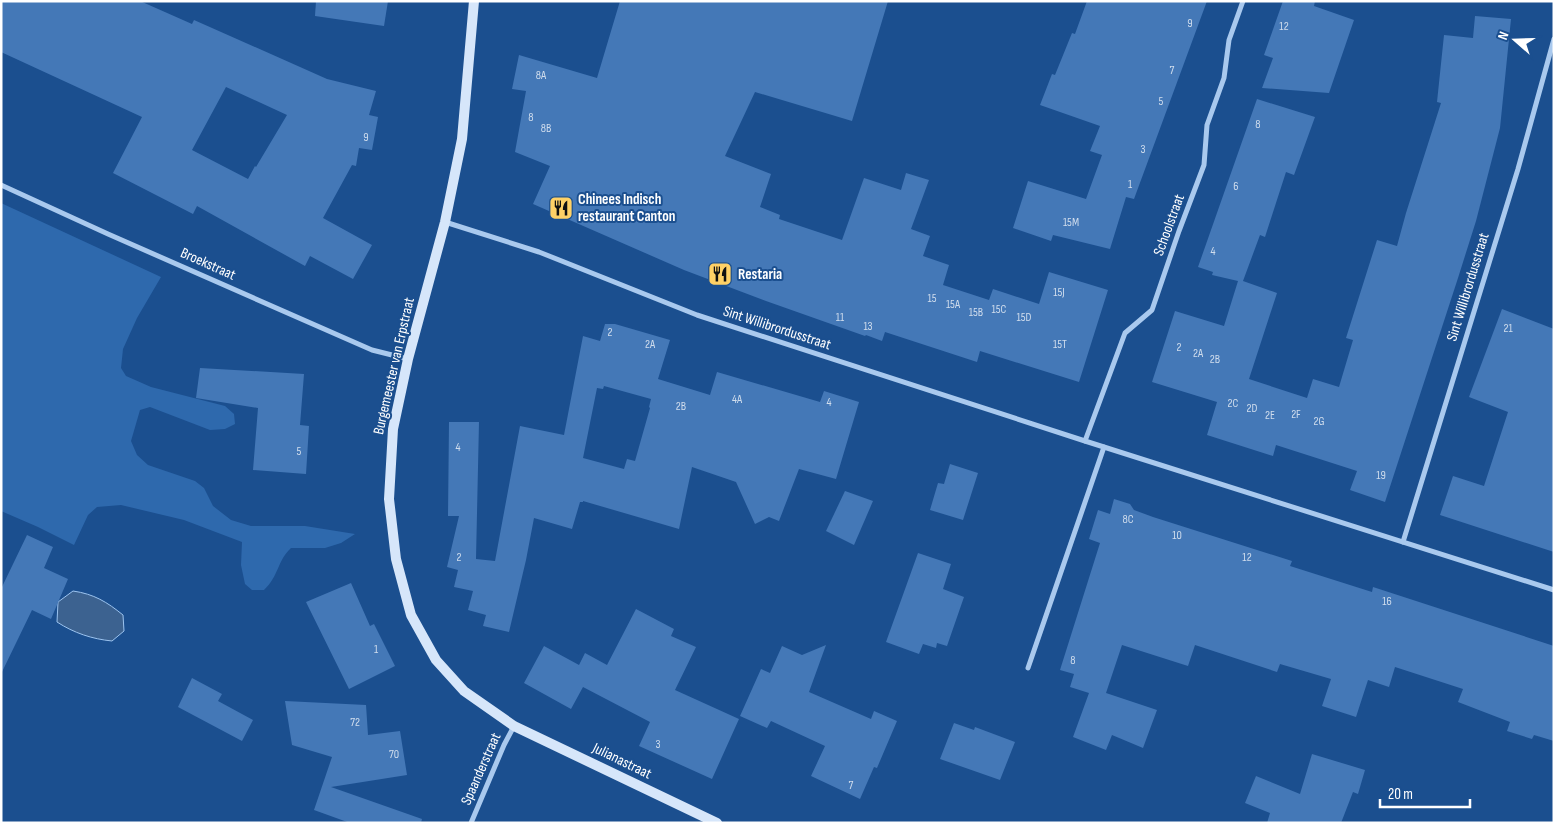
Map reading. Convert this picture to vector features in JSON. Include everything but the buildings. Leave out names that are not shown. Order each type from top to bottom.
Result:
[{"type":"street","name":"Burgemeester van Erpstraat","points":[[474,1],[462,139],[445,222],[408,359],[393,429],[389,499],[396,559],[411,615],[436,660],[464,691],[514,726]]},
{"type":"street","name":"Schoolstraat","points":[[1085,441],[1125,333],[1152,310],[1204,165],[1207,125],[1224,78],[1229,40],[1242,1]]},
{"type":"street","name":"Sint Willibrordusstraat","points":[[1403,542],[1518,170],[1554,39]]},
{"type":"street","name":"Broekstraat","points":[[1,185],[372,350],[408,359]]},
{"type":"street","name":"Sint Willibrordusstraat","points":[[445,222],[539,252],[697,315],[1554,590]]},
{"type":"street","points":[[1028,668],[1104,447]]},
{"type":"street","name":"Spaanderstraat","points":[[471,823],[514,726]]},
{"type":"street","name":"Julianastraat","points":[[514,726],[717,823]]},
{"type":"shaded area","points":[[1,203],[161,277],[137,318],[123,349],[121,368],[126,376],[151,387],[225,406],[234,414],[235,424],[225,429],[210,430],[150,407],[140,410],[131,441],[137,455],[148,465],[195,481],[204,488],[213,506],[231,520],[251,526],[305,526],[355,534],[341,543],[325,548],[291,548],[283,558],[269,585],[264,590],[252,590],[245,584],[241,565],[242,542],[184,520],[121,505],[97,507],[88,515],[74,545],[1,511]]},
{"type":"shaded area","points":[[73,591],[94,596],[117,610],[123,615],[124,631],[112,641],[90,637],[57,622],[58,602]]},
{"type":"place","name":"Chinees Indisch restaurant Canton","points":[[561,208]]},
{"type":"place","name":"Restaria","points":[[720,274]]}]
